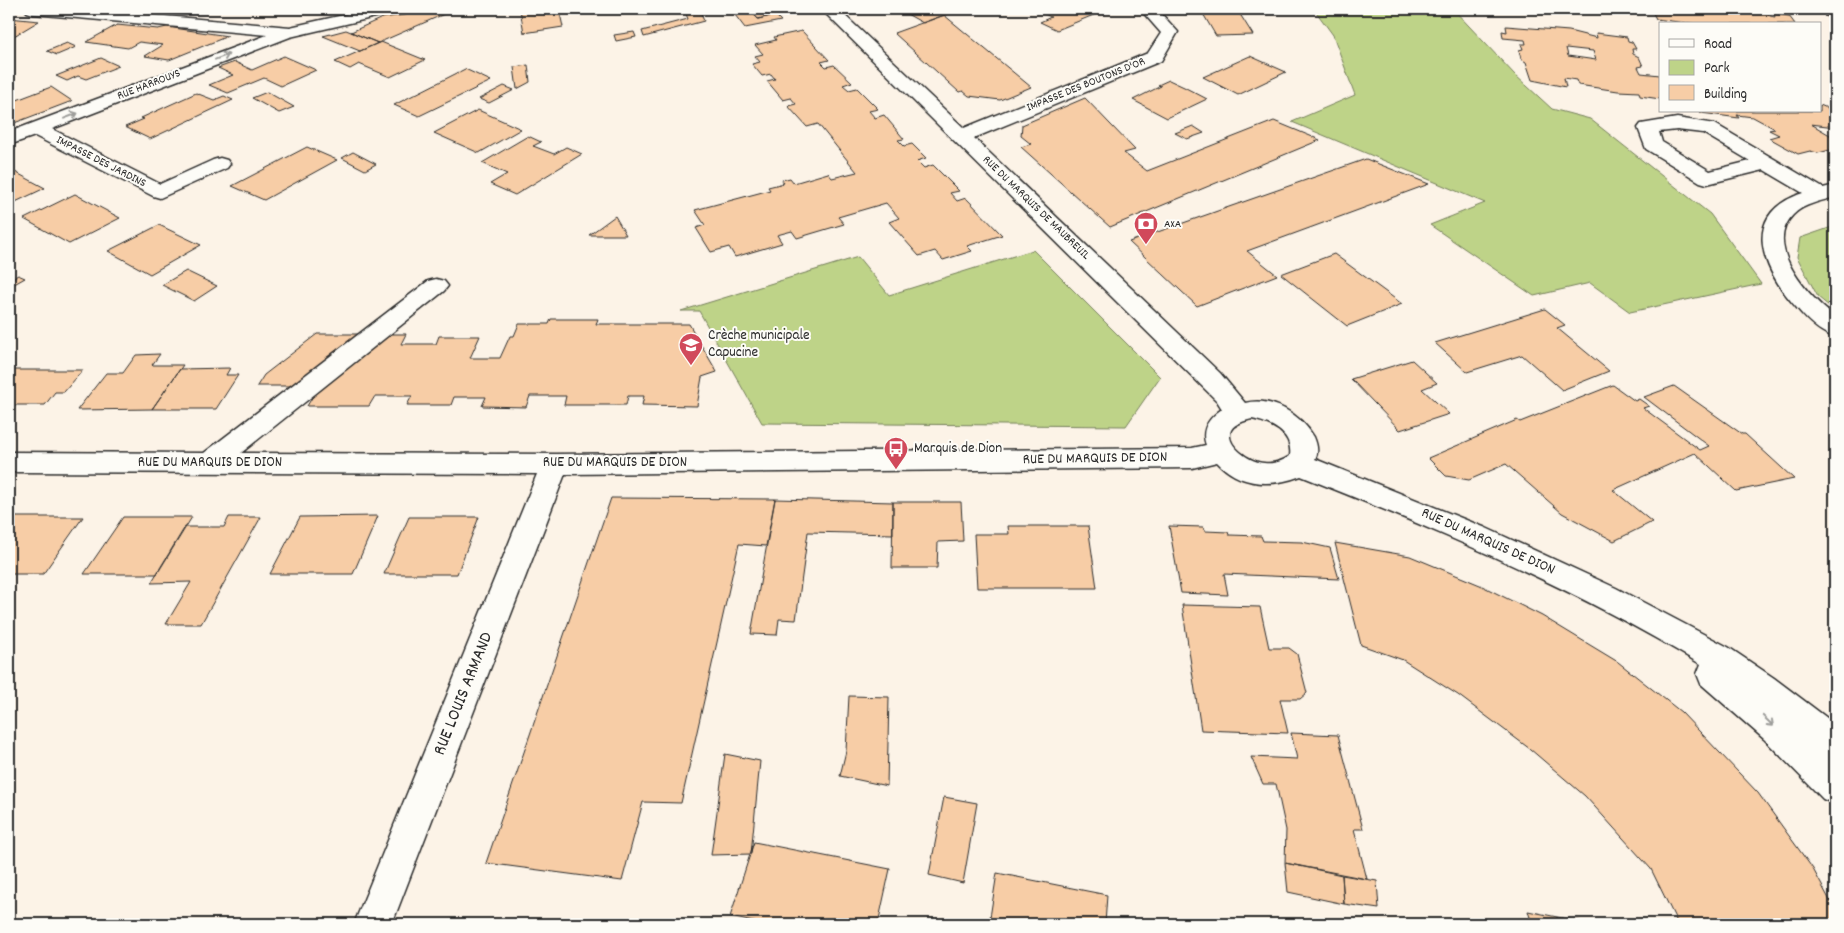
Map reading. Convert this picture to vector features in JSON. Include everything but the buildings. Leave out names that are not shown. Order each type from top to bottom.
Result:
[{"type":"street","points":[[33,9],[290,32],[391,9]]},
{"type":"street","name":"RUE DU MARQUIS DE MAUBREUIL","points":[[829,9],[1211,379],[1238,412]]},
{"type":"street","name":"IMPASSE DES BOUTONS D'OR","points":[[962,136],[1155,57],[1170,32],[1148,9]]},
{"type":"street","name":"RUE HARROUYS","points":[[9,139],[290,32]]},
{"type":"street","points":[[1767,163],[1707,178],[1653,145],[1648,128],[1677,124],[1708,128],[1767,163],[1828,193]]},
{"type":"street","name":"IMPASSE DES JARDINS","points":[[37,129],[160,192],[220,164]]},
{"type":"street","points":[[1828,193],[1793,205],[1783,213],[1776,223],[1772,243],[1773,252],[1784,279],[1835,329]]},
{"type":"street","points":[[209,463],[436,286]]},
{"type":"street","points":[[1252,410],[1266,413],[1279,417],[1291,425],[1300,434],[1304,445],[1304,455],[1299,464],[1279,473],[1266,474],[1240,466],[1221,451],[1216,440],[1216,431],[1220,423],[1228,416],[1238,412],[1252,410]]},
{"type":"street","name":"RUE DU MARQUIS DE DION","points":[[9,462],[554,464],[1192,458],[1221,451]]},
{"type":"street","name":"RUE LOUIS ARMAND","points":[[373,924],[554,464]]},
{"type":"street","name":"RUE DU MARQUIS DE DION","points":[[1299,464],[1416,510],[1530,560],[1620,604],[1715,656],[1763,688],[1835,744]]},
{"type":"street","name":"RUE DU MARQUIS DE DION","points":[[1620,604],[1746,700],[1820,770],[1835,787]]},
{"type":"green space","points":[[1314,9],[1453,9],[1515,75],[1552,109],[1590,119],[1710,214],[1761,284],[1630,312],[1590,283],[1534,296],[1430,225],[1485,203],[1292,122],[1355,95],[1333,35]]},
{"type":"green space","points":[[1835,226],[1835,311],[1818,297],[1797,257],[1800,238]]},
{"type":"green space","points":[[1033,250],[1160,377],[1126,426],[762,423],[699,311],[681,311],[858,257],[889,295]]},
{"type":"place","name":"AXA","points":[[1146,245]]},
{"type":"place","name":"Crèche municipale Capucine","points":[[691,366]]},
{"type":"place","name":"Marquis de Dion","points":[[896,470]]}]
